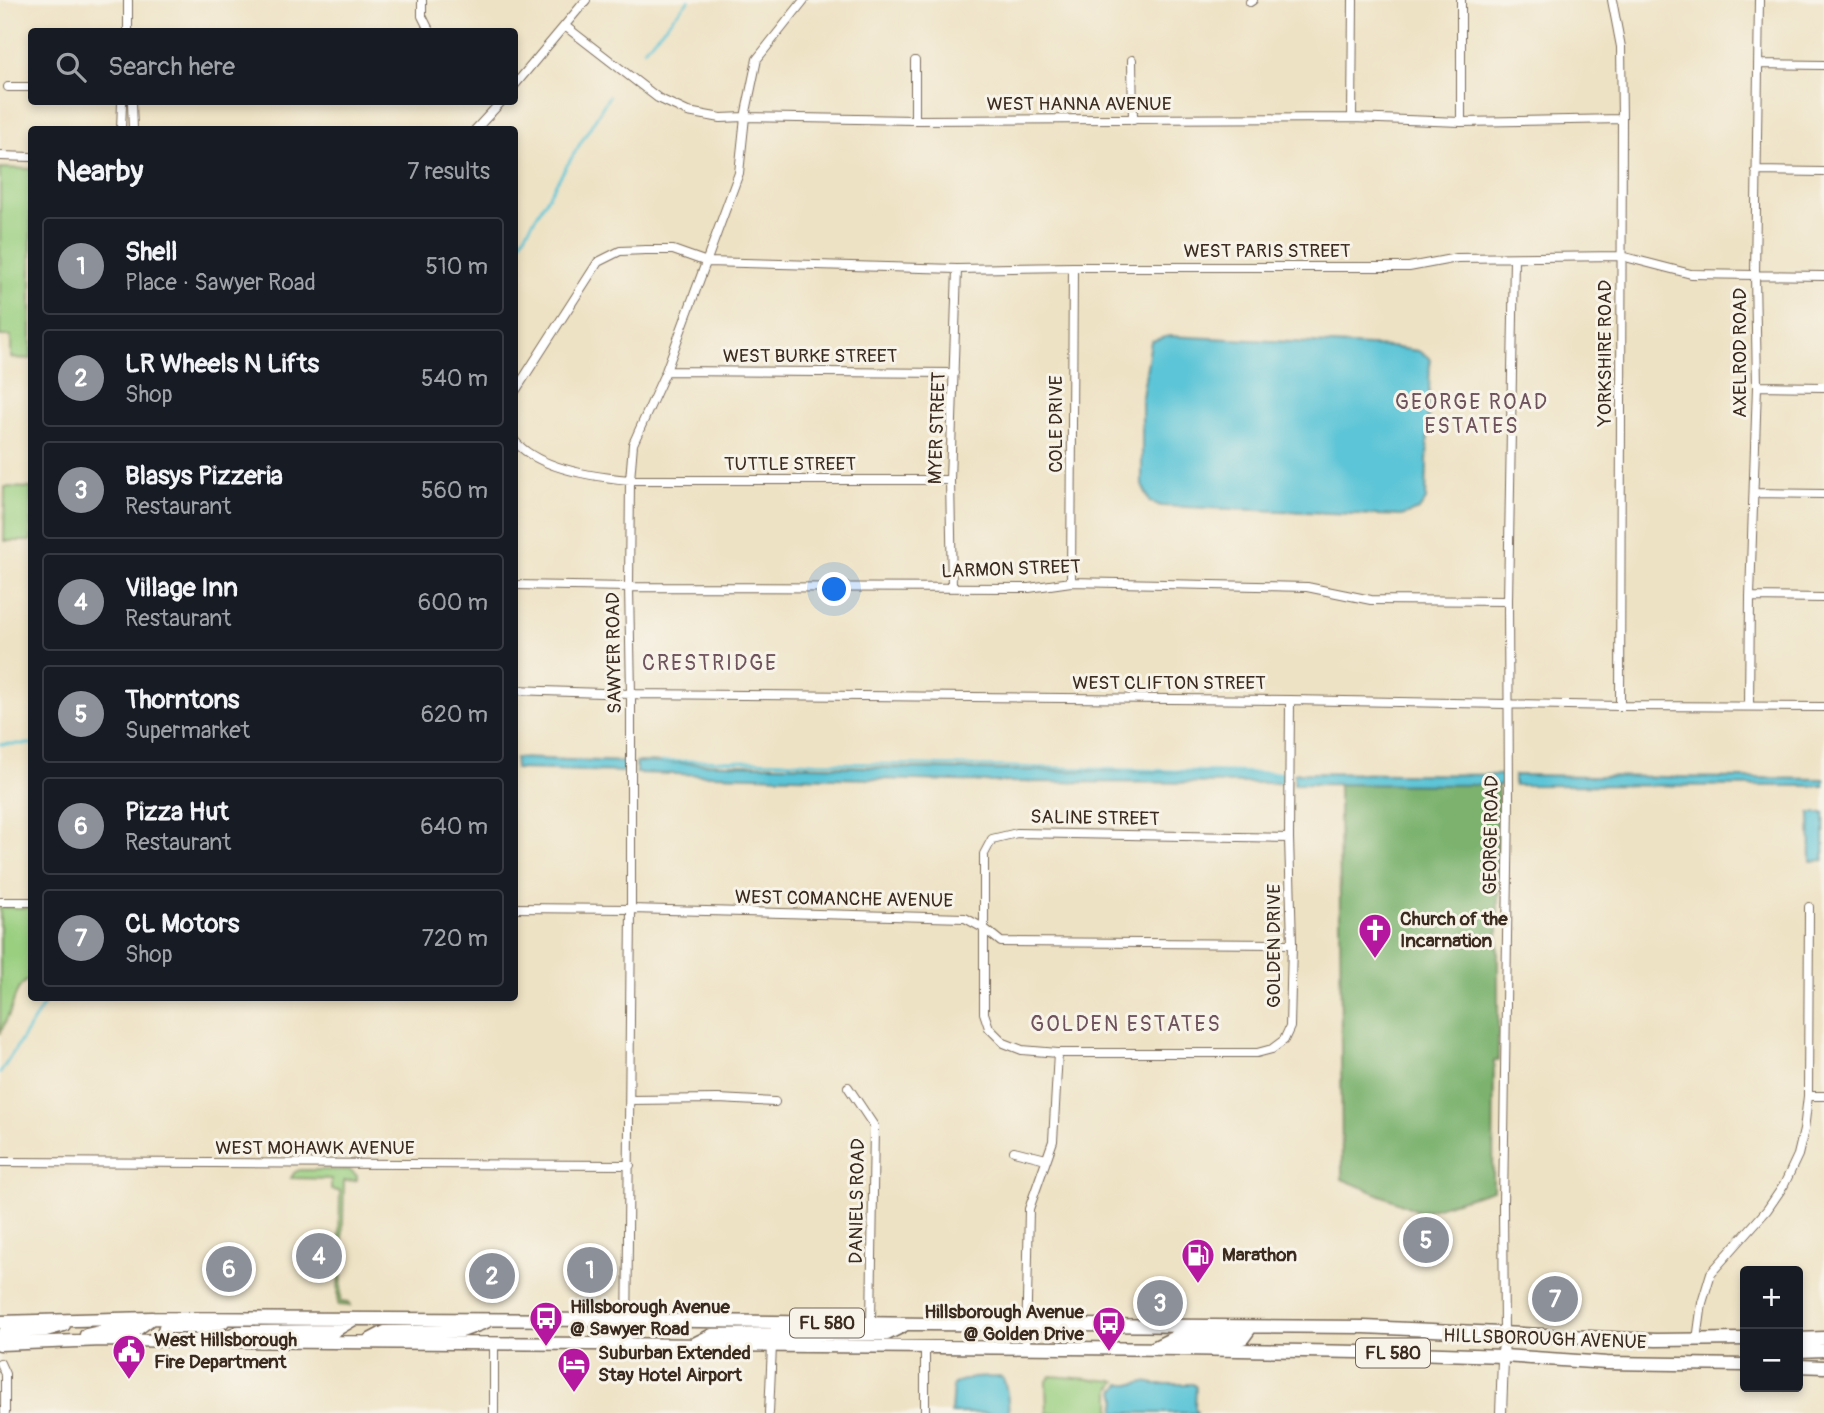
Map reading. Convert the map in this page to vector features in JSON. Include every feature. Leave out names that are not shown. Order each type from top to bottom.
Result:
[{"type":"main road","name":"HILLSBOROUGH AVENUE","points":[[0,1322],[152,1318],[492,1319],[1251,1326],[1382,1328],[1633,1339],[1740,1339]]},
{"type":"main road","points":[[62,1342],[104,1331],[136,1330],[152,1318]]},
{"type":"main road","points":[[0,1342],[5,1332],[46,1330],[81,1319]]},
{"type":"main road","points":[[161,1340],[165,1327],[207,1327],[237,1319]]},
{"type":"main road","points":[[216,1341],[239,1332],[334,1331],[355,1319]]},
{"type":"main road","points":[[368,1342],[385,1332],[462,1331],[492,1319]]},
{"type":"main road","points":[[693,1344],[712,1335],[773,1334],[793,1322]]},
{"type":"main road","points":[[772,1346],[794,1334],[887,1334],[908,1324]]},
{"type":"main road","points":[[1151,1349],[1175,1337],[1243,1338],[1251,1326]]},
{"type":"main road","points":[[1803,1339],[1824,1338]]},
{"type":"main road","name":"HILLSBOROUGH AVENUE","points":[[0,1342],[161,1340],[925,1346],[1503,1356],[1607,1363],[1740,1365]]},
{"type":"main road","points":[[1803,1351],[1824,1350]]},
{"type":"main road","points":[[1730,1364],[1740,1358]]},
{"type":"main road","points":[[1803,1366],[1824,1367]]},
{"type":"street","points":[[128,0],[128,28]]},
{"type":"street","points":[[422,0],[422,16],[428,28]]},
{"type":"street","points":[[518,81],[586,0]]},
{"type":"street","name":"SAWYER ROAD","points":[[627,1343],[631,909],[629,587],[633,444],[666,371],[739,173],[745,117],[757,58],[804,0]]},
{"type":"street","points":[[1352,118],[1353,0]]},
{"type":"street","points":[[1461,0],[1461,122]]},
{"type":"street","name":"YORKSHIRE ROAD","points":[[1612,0],[1620,47],[1622,119],[1620,706]]},
{"type":"street","name":"AXELROD ROAD","points":[[1749,706],[1757,386],[1755,275],[1759,0]]},
{"type":"street","name":"WEST HANNA AVENUE","points":[[565,26],[658,98],[688,113],[721,118],[1352,118],[1461,122],[1622,119]]},
{"type":"street","points":[[1132,60],[1133,120]]},
{"type":"street","points":[[915,61],[915,120]]},
{"type":"street","points":[[1759,64],[1824,65]]},
{"type":"street","points":[[8,86],[28,87]]},
{"type":"street","points":[[121,126],[122,105]]},
{"type":"street","points":[[132,105],[133,126]]},
{"type":"street","points":[[479,126],[498,105]]},
{"type":"street","points":[[0,156],[28,157]]},
{"type":"street","points":[[1756,172],[1824,172]]},
{"type":"street","name":"WEST PARIS STREET","points":[[518,387],[598,262],[620,251],[673,250],[707,262],[957,269],[1409,267],[1457,258],[1622,256],[1691,274],[1824,276]]},
{"type":"street","name":"GEORGE ROAD","points":[[1502,1413],[1509,803],[1508,601],[1514,258]]},
{"type":"street","name":"COLE DRIVE","points":[[1071,582],[1073,267]]},
{"type":"street","name":"MYER STREET","points":[[952,587],[950,480],[957,269]]},
{"type":"street","name":"WEST BURKE STREET","points":[[666,371],[954,373]]},
{"type":"street","points":[[1757,386],[1824,387]]},
{"type":"street","name":"TUTTLE STREET","points":[[518,452],[576,472],[630,480],[950,480]]},
{"type":"street","points":[[1755,493],[1824,494]]},
{"type":"street","name":"LARMON STREET","points":[[518,585],[1029,588],[1071,582],[1307,587],[1371,600],[1508,601]]},
{"type":"street","points":[[1750,597],[1824,598]]},
{"type":"street","name":"WEST CLIFTON STREET","points":[[518,691],[1824,707]]},
{"type":"street","name":"GOLDEN DRIVE","points":[[1058,1053],[1256,1053],[1272,1049],[1284,1040],[1290,1027],[1292,944],[1289,838],[1290,700]]},
{"type":"street","name":"SALINE STREET","points":[[1058,1053],[1021,1050],[1004,1043],[989,1028],[984,1013],[985,854],[992,839],[1017,832],[1289,838]]},
{"type":"street","points":[[0,902],[28,902]]},
{"type":"street","points":[[1697,1340],[1702,1303],[1711,1273],[1767,1210],[1784,1185],[1798,1155],[1808,1096],[1809,907]]},
{"type":"street","name":"WEST COMANCHE AVENUE","points":[[518,908],[965,918],[1001,942],[1292,944]]},
{"type":"street","points":[[1026,1348],[1030,1209],[1053,1141],[1058,1053]]},
{"type":"street","name":"DANIELS ROAD","points":[[848,1087],[874,1126],[871,1324]]},
{"type":"street","points":[[1808,1096],[1824,1096]]},
{"type":"street","points":[[630,1100],[775,1101]]},
{"type":"street","points":[[1014,1151],[1046,1159]]},
{"type":"street","name":"WEST MOHAWK AVENUE","points":[[0,1162],[630,1165]]},
{"type":"street","points":[[494,1413],[495,1343]]},
{"type":"street","points":[[769,1413],[772,1346]]},
{"type":"street","points":[[925,1346],[925,1413]]},
{"type":"street","points":[[0,1363],[5,1374],[5,1413]]},
{"type":"green space","points":[[0,168],[28,169],[28,359],[11,358],[11,336],[0,336]]},
{"type":"green space","points":[[5,487],[28,488],[28,541],[4,541]]},
{"type":"green space","points":[[1337,784],[1498,785],[1498,1061],[1494,1061],[1493,1190],[1421,1212],[1342,1179]]},
{"type":"green space","points":[[0,907],[28,908],[28,980],[17,992],[0,1034]]},
{"type":"green space","points":[[299,1170],[350,1170],[357,1176],[357,1180],[344,1181],[341,1302],[349,1303],[350,1306],[338,1305],[340,1191],[331,1190],[331,1179],[291,1178]]},
{"type":"green space","points":[[1051,1376],[1117,1381],[1111,1389],[1111,1412],[1047,1413],[1046,1382]]},
{"type":"water","points":[[1169,336],[1390,347],[1418,351],[1430,358],[1426,500],[1419,510],[1401,516],[1161,506],[1150,502],[1142,485],[1142,397],[1151,341]]},
{"type":"water","points":[[518,758],[626,762],[626,772],[518,769]]},
{"type":"water","points":[[636,762],[1285,773],[1285,783],[994,782],[636,773]]},
{"type":"water","points":[[1294,773],[1504,775],[1504,785],[1294,784]]},
{"type":"water","points":[[1514,775],[1824,779],[1824,786],[1514,785]]},
{"type":"water","points":[[1810,813],[1824,813],[1824,860],[1811,861]]},
{"type":"water","points":[[1003,1378],[1006,1387],[1009,1413],[951,1413],[953,1385],[969,1379]]},
{"type":"water","points":[[1121,1384],[1193,1384],[1196,1387],[1197,1413],[1115,1413],[1115,1391]]},
{"type":"waterway","points":[[644,49],[689,0]]},
{"type":"waterway","points":[[518,246],[609,96]]},
{"type":"waterway","points":[[0,744],[28,744]]},
{"type":"waterway","points":[[662,762],[706,760],[1285,773]]},
{"type":"waterway","points":[[0,1073],[46,1001]]},
{"type":"place","name":"Church of the Incarnation","points":[[1375,960]]},
{"type":"place","name":"Thorntons","points":[[1426,1240]]},
{"type":"place","name":"Village Inn","points":[[319,1256]]},
{"type":"place","name":"Pizza Hut","points":[[229,1269]]},
{"type":"place","name":"Shell","points":[[590,1270]]},
{"type":"place","name":"LR Wheels N Lifts","points":[[492,1276]]},
{"type":"place","name":"Marathon","points":[[1198,1285]]},
{"type":"place","name":"CL Motors","points":[[1555,1299]]},
{"type":"place","name":"Blasys Pizzeria","points":[[1160,1303]]},
{"type":"place","name":"Hillsborough Avenue @ Sawyer Road","points":[[546,1348]]},
{"type":"place","name":"Hillsborough Avenue @ Golden Drive","points":[[1109,1353]]},
{"type":"place","name":"West Hillsborough Fire Department","points":[[129,1381]]},
{"type":"place","name":"Suburban Extended Stay Hotel Airport","points":[[574,1394]]},
{"type":"district","name":"GEORGE ROAD ESTATES","points":[[1472,414]]},
{"type":"district","name":"CRESTRIDGE","points":[[710,663]]},
{"type":"district","name":"GOLDEN ESTATES","points":[[1126,1024]]}]
